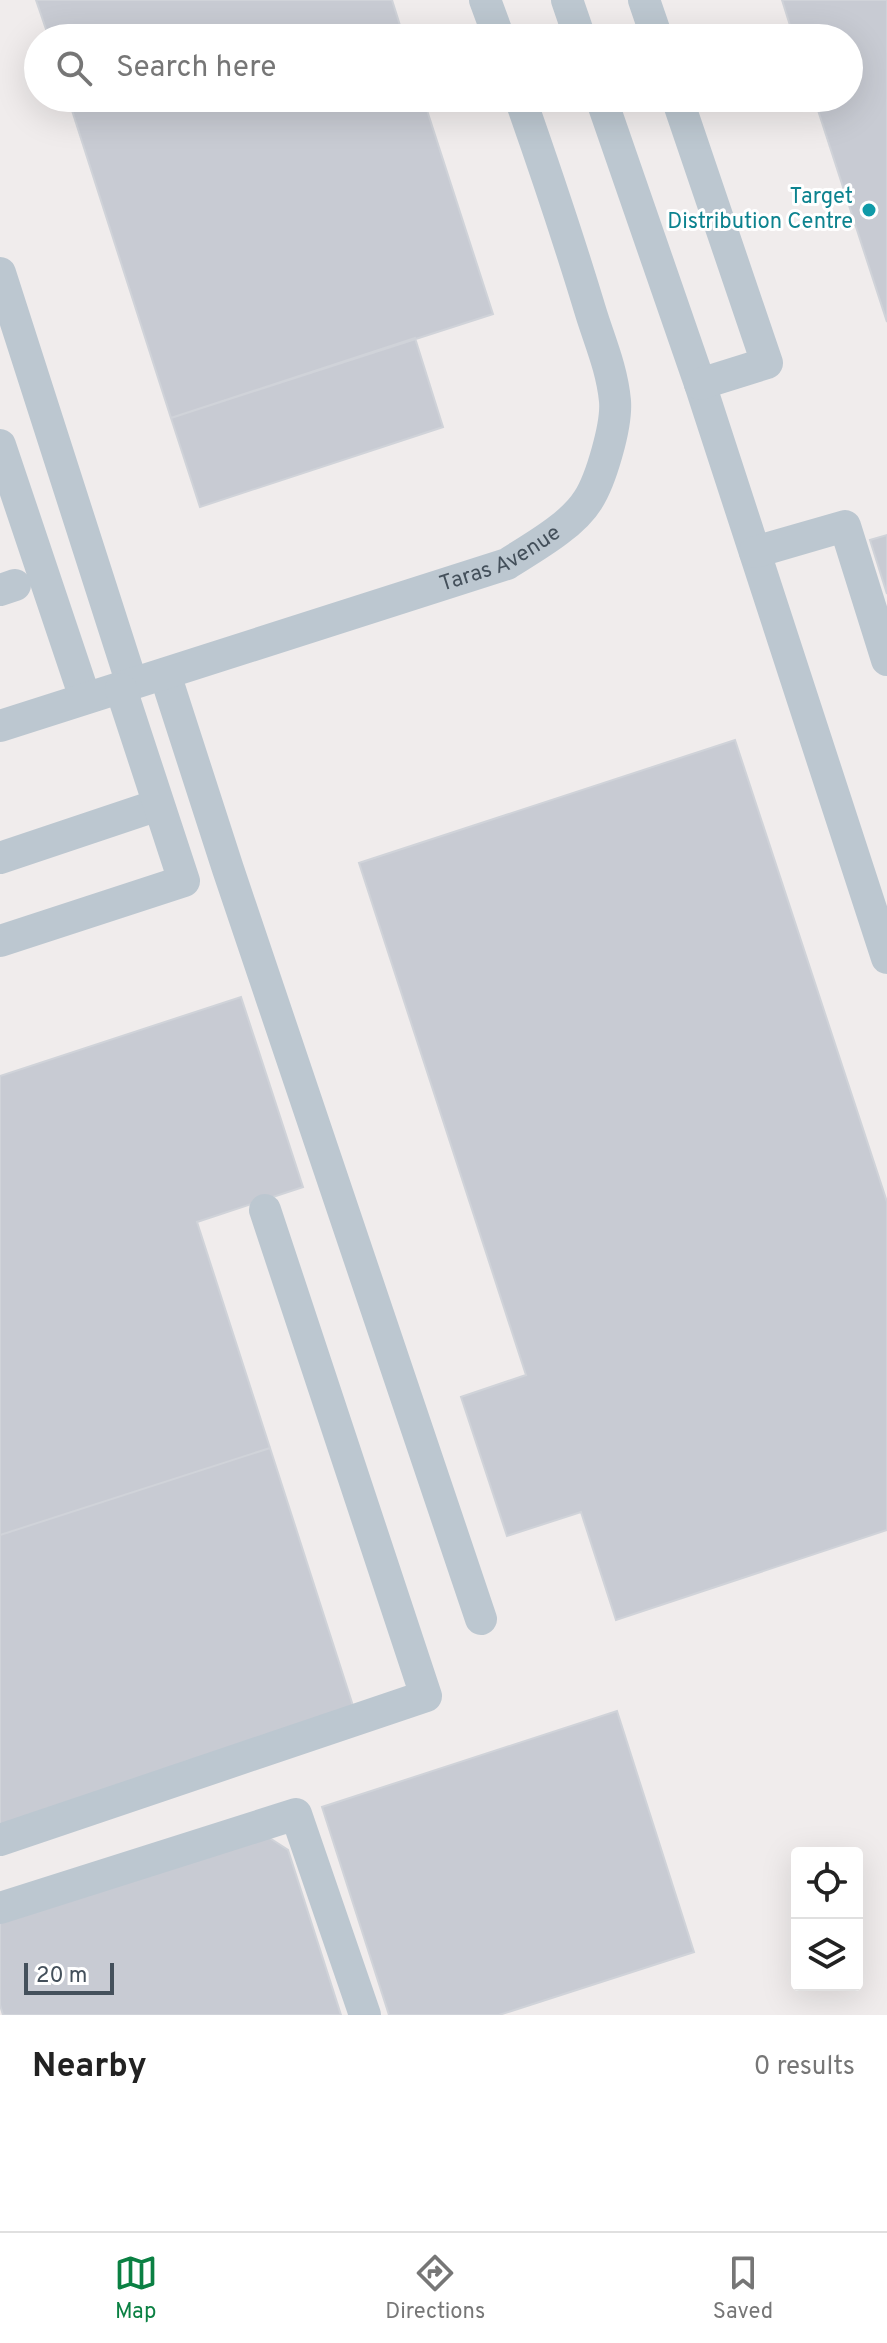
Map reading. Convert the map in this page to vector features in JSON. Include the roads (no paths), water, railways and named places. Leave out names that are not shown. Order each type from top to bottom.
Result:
[{"type":"lane","points":[[485,0],[494,24]]},
{"type":"lane","points":[[567,0],[575,24]]},
{"type":"lane","points":[[644,0],[652,24]]},
{"type":"lane","name":"Taras Avenue","points":[[0,726],[507,564],[557,532],[588,501],[607,456],[615,404],[609,365],[525,112]]},
{"type":"lane","points":[[606,112],[700,384],[887,958]]},
{"type":"lane","points":[[682,112],[767,363],[700,384]]},
{"type":"lane","points":[[0,273],[126,687],[158,805],[184,881],[0,941]]},
{"type":"lane","points":[[0,445],[85,698]]},
{"type":"lane","points":[[755,552],[845,526],[887,660]]},
{"type":"lane","points":[[165,674],[481,1619]]},
{"type":"lane","points":[[0,858],[158,805]]},
{"type":"lane","points":[[0,1840],[426,1696],[265,1210]]},
{"type":"lane","points":[[0,1908],[296,1814],[365,2015]]},
{"type":"place","name":"Target Distribution Centre","points":[[869,210]]}]
